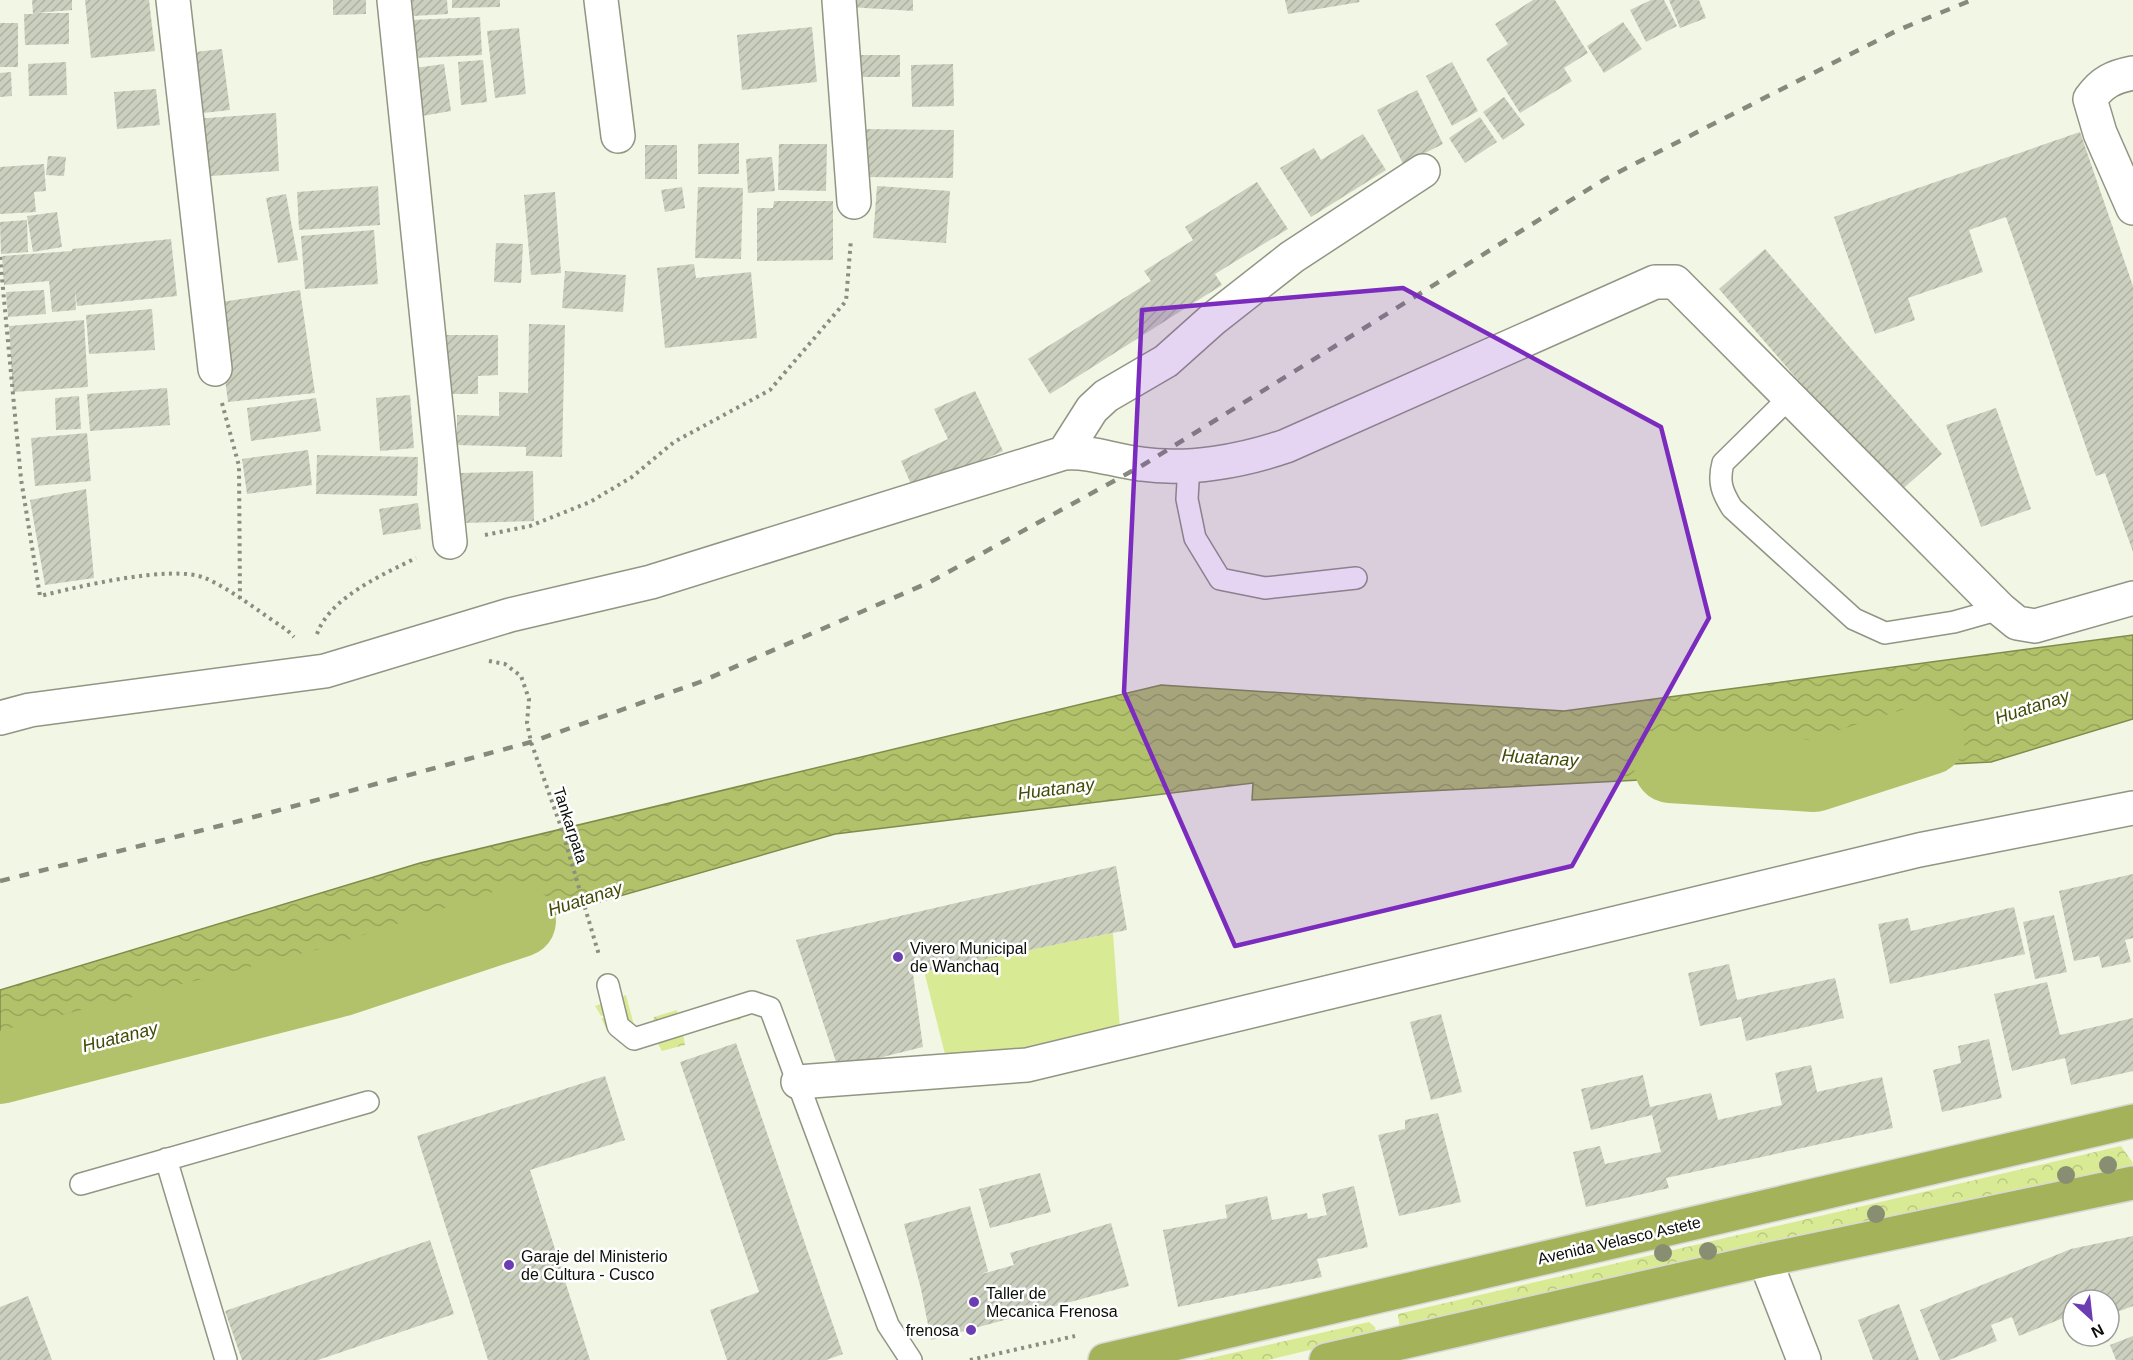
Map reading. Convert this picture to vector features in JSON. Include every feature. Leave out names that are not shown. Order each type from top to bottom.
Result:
[{"type":"highway","name":"Avenida Velasco Astete","points":[[1105,1360],[2133,1121]]},
{"type":"highway","points":[[1326,1360],[1372,1355],[1765,1260],[2133,1184]]},
{"type":"street","points":[[173,0],[215,369]]},
{"type":"street","points":[[394,0],[450,542]]},
{"type":"street","points":[[601,0],[618,136]]},
{"type":"street","points":[[839,0],[854,202]]},
{"type":"street","points":[[2133,73],[2111,77],[2098,88],[2090,99],[2092,110],[2133,208]]},
{"type":"street","points":[[1064,453],[1092,409],[1106,396],[1166,361],[1213,319],[1292,257],[1424,171]]},
{"type":"street","points":[[0,718],[30,710],[318,662],[443,637],[510,615],[651,582],[1064,453],[1082,452],[1143,465],[1189,465],[1253,458],[1286,447],[1655,282],[1675,282],[2000,609],[2017,623],[2035,626],[2133,598]]},
{"type":"street","points":[[798,1082],[1027,1065],[1919,850],[2133,808]]},
{"type":"street","points":[[1765,1260],[1804,1360]]},
{"type":"lane","points":[[1790,397],[1723,463],[1719,478],[1723,492],[1732,508],[1854,619],[1868,627],[1885,633],[1954,622],[2000,609]]},
{"type":"lane","points":[[1189,465],[1187,499],[1195,538],[1221,579],[1265,588],[1356,578]]},
{"type":"lane","points":[[608,985],[618,1026],[634,1039],[752,1002],[762,1003],[770,1008],[888,1325],[911,1360]]},
{"type":"lane","points":[[81,1184],[368,1102]]},
{"type":"lane","points":[[166,1159],[226,1360]]},
{"type":"path","points":[[318,662],[320,625],[349,596],[370,580],[450,542],[530,526],[590,502],[632,477],[675,442],[770,390],[846,301],[854,202]]},
{"type":"path","points":[[0,256],[21,479],[40,596],[106,580],[175,575],[203,577],[287,630],[318,662]]},
{"type":"path","points":[[215,369],[238,466],[240,601]]},
{"type":"path","name":"Tankarpata","points":[[443,637],[477,659],[505,664],[521,676],[529,699],[526,723],[561,827],[608,985]]},
{"type":"highlighted area","points":[[1403,288],[1661,427],[1709,618],[1572,866],[1235,946],[1124,692],[1142,310]]},
{"type":"green space","points":[[1113,933],[1120,1030],[949,1070],[924,971]]},
{"type":"green space","points":[[626,995],[635,1029],[652,1025],[654,1017],[677,1010],[678,1019],[709,1011],[710,1004],[733,997],[741,1019],[683,1034],[685,1045],[662,1051],[658,1044],[632,1047],[623,1041],[613,1029],[607,1030],[601,1018],[607,1018],[605,1015],[601,1016],[595,1006]]},
{"type":"green space","points":[[2121,1146],[2133,1163],[2130,1169],[1400,1330],[1398,1314]]},
{"type":"green space","points":[[1369,1322],[1375,1327],[1376,1334],[1268,1360],[1202,1360]]},
{"type":"water","points":[[2133,635],[2133,719],[1991,762],[1252,800],[1253,783],[835,834],[228,1009],[0,1071],[0,990],[420,863],[1161,685],[1564,711]]},
{"type":"building","points":[[32,0],[72,0],[72,10],[36,13],[69,13],[69,44],[25,45],[24,14],[33,14]]},
{"type":"building","points":[[85,0],[149,0],[155,51],[91,58]]},
{"type":"building","points":[[333,0],[366,0],[366,14],[333,15]]},
{"type":"building","points":[[412,0],[447,0],[448,14],[413,16]]},
{"type":"building","points":[[452,0],[500,0],[500,7],[452,8]]},
{"type":"building","points":[[850,0],[913,0],[913,11],[849,7]]},
{"type":"building","points":[[1285,0],[1359,0],[1360,2],[1288,14]]},
{"type":"building","points":[[1533,0],[1555,0],[1588,53],[1564,68],[1572,81],[1520,113],[1486,59],[1508,44],[1495,24]]},
{"type":"building","points":[[1651,0],[1664,0],[1677,26],[1646,42],[1630,10]]},
{"type":"building","points":[[1669,0],[1699,0],[1706,18],[1680,28]]},
{"type":"building","points":[[480,17],[482,55],[413,58],[411,20]]},
{"type":"building","points":[[1623,22],[1642,49],[1604,73],[1587,46]]},
{"type":"building","points":[[0,23],[18,23],[18,67],[0,67]]},
{"type":"building","points":[[812,27],[817,82],[742,90],[737,35]]},
{"type":"building","points":[[519,28],[526,94],[495,98],[487,31]]},
{"type":"building","points":[[222,49],[230,110],[194,114],[186,53]]},
{"type":"building","points":[[857,55],[900,55],[900,77],[856,77]]},
{"type":"building","points":[[483,60],[487,102],[461,105],[458,62]]},
{"type":"building","points":[[66,62],[67,95],[29,96],[28,64]]},
{"type":"building","points":[[1452,62],[1478,111],[1452,126],[1426,76]]},
{"type":"building","points":[[444,64],[451,111],[422,116],[415,68]]},
{"type":"building","points":[[953,64],[954,106],[912,107],[911,65]]},
{"type":"building","points":[[11,72],[12,96],[0,97],[0,73]]},
{"type":"building","points":[[156,89],[160,125],[117,129],[114,92]]},
{"type":"building","points":[[1417,90],[1443,144],[1403,164],[1377,110]]},
{"type":"building","points":[[1504,97],[1525,125],[1503,140],[1483,112]]},
{"type":"building","points":[[276,113],[279,171],[197,177],[194,119]]},
{"type":"building","points":[[1480,117],[1497,142],[1465,163],[1449,138]]},
{"type":"building","points":[[862,129],[954,130],[953,178],[861,177]]},
{"type":"building","points":[[2080,132],[2133,286],[2133,552],[2105,473],[2096,476],[2006,217],[1969,230],[1983,272],[1908,298],[1915,320],[1875,334],[1834,217]]},
{"type":"building","points":[[1363,134],[1386,170],[1311,217],[1280,168],[1314,148],[1321,160]]},
{"type":"building","points":[[739,143],[739,174],[698,174],[698,144]]},
{"type":"building","points":[[779,144],[827,144],[826,191],[778,190]]},
{"type":"building","points":[[645,145],[677,145],[677,179],[645,179]]},
{"type":"building","points":[[48,156],[66,157],[64,176],[46,175]]},
{"type":"building","points":[[772,157],[775,191],[748,193],[746,159]]},
{"type":"building","points":[[44,164],[46,191],[34,192],[36,212],[0,214],[0,167]]},
{"type":"building","points":[[1257,182],[1288,229],[1215,274],[1222,285],[1050,394],[1028,359],[1151,281],[1144,271],[1193,240],[1185,227]]},
{"type":"building","points":[[378,186],[380,225],[299,230],[297,192]]},
{"type":"building","points":[[877,186],[950,191],[946,243],[873,238]]},
{"type":"building","points":[[682,187],[685,208],[665,212],[661,190]]},
{"type":"building","points":[[698,187],[743,188],[741,259],[695,258]]},
{"type":"building","points":[[555,192],[561,273],[531,275],[524,195]]},
{"type":"building","points":[[286,194],[298,260],[278,263],[266,198]]},
{"type":"building","points":[[774,201],[833,201],[833,260],[757,261],[757,208],[773,208]]},
{"type":"building","points":[[57,212],[62,247],[33,252],[27,216]]},
{"type":"building","points":[[27,220],[28,252],[1,254],[0,222]]},
{"type":"building","points":[[374,230],[378,284],[305,289],[301,236]]},
{"type":"building","points":[[171,239],[177,296],[77,306],[75,289],[76,310],[52,312],[49,281],[4,285],[2,256],[72,251],[72,249]]},
{"type":"building","points":[[496,243],[523,244],[521,283],[494,282]]},
{"type":"building","points":[[1765,249],[1942,454],[1897,494],[1719,289]]},
{"type":"building","points":[[694,264],[696,278],[751,272],[757,338],[665,348],[657,268]]},
{"type":"building","points":[[565,271],[626,275],[623,312],[562,308]]},
{"type":"building","points":[[44,290],[46,314],[8,317],[6,292]]},
{"type":"building","points":[[300,290],[315,393],[228,402],[215,303]]},
{"type":"building","points":[[152,309],[155,350],[89,354],[86,315]]},
{"type":"building","points":[[84,320],[88,387],[13,392],[9,326]]},
{"type":"building","points":[[529,324],[565,325],[562,457],[526,456],[526,447],[457,445],[457,415],[499,416],[499,392],[528,393]]},
{"type":"building","points":[[440,335],[498,335],[498,375],[478,376],[478,394],[441,394]]},
{"type":"building","points":[[167,388],[170,425],[90,431],[87,394]]},
{"type":"building","points":[[975,391],[1003,451],[914,491],[901,461],[948,439],[934,409]]},
{"type":"building","points":[[410,395],[414,448],[380,451],[376,398]]},
{"type":"building","points":[[79,396],[81,429],[56,430],[55,398]]},
{"type":"building","points":[[316,398],[321,431],[251,441],[247,408]]},
{"type":"building","points":[[1996,408],[2031,509],[1981,527],[1946,425]]},
{"type":"building","points":[[87,433],[91,481],[35,486],[31,438]]},
{"type":"building","points":[[308,450],[312,485],[247,494],[242,459]]},
{"type":"building","points":[[317,455],[418,457],[417,496],[316,494]]},
{"type":"building","points":[[533,471],[534,521],[461,523],[460,473]]},
{"type":"building","points":[[86,489],[94,578],[45,585],[30,500]]},
{"type":"building","points":[[418,503],[421,529],[383,535],[379,509]]},
{"type":"building","name":"Vivero Municipal de Wanchaq","points":[[1116,866],[1127,930],[913,974],[923,1047],[838,1068],[796,940]]},
{"type":"building","points":[[2133,874],[2133,938],[2125,940],[2131,962],[2102,968],[2099,956],[2074,961],[2059,891]]},
{"type":"building","points":[[2014,907],[2025,954],[1890,984],[1878,924],[1908,918],[1911,931]]},
{"type":"building","points":[[2054,915],[2067,972],[2035,979],[2023,922]]},
{"type":"building","points":[[1729,964],[1737,1000],[1835,978],[1844,1018],[1746,1041],[1741,1017],[1700,1026],[1688,973]]},
{"type":"building","points":[[2047,982],[2060,1035],[2133,1018],[2133,1071],[2071,1085],[2065,1058],[2012,1071],[1994,994]]},
{"type":"building","points":[[1441,1014],[1462,1092],[1431,1100],[1410,1022]]},
{"type":"building","points":[[1989,1039],[2002,1098],[1942,1112],[1933,1070],[1961,1063],[1958,1046]]},
{"type":"building","points":[[736,1043],[843,1354],[826,1360],[727,1360],[710,1310],[759,1292],[680,1062]]},
{"type":"building","points":[[1811,1065],[1817,1092],[1882,1077],[1893,1128],[1666,1178],[1669,1188],[1586,1207],[1573,1152],[1600,1146],[1605,1164],[1661,1152],[1652,1115],[1591,1130],[1581,1089],[1643,1075],[1650,1107],[1711,1093],[1718,1120],[1782,1105],[1775,1073]]},
{"type":"building","name":"Garaje del Ministerio de Cultura - Cusco","points":[[605,1076],[625,1140],[530,1170],[590,1360],[488,1360],[417,1136]]},
{"type":"building","points":[[1438,1113],[1461,1202],[1399,1216],[1378,1135],[1405,1129],[1405,1120]]},
{"type":"building","points":[[1040,1173],[1051,1212],[990,1228],[979,1189]]},
{"type":"building","points":[[1354,1186],[1368,1247],[1317,1259],[1322,1277],[1178,1307],[1163,1230],[1227,1218],[1225,1205],[1267,1196],[1272,1220],[1307,1213],[1308,1219],[1327,1215],[1322,1194]]},
{"type":"building","points":[[970,1206],[988,1271],[982,1274],[1014,1265],[1010,1253],[1111,1223],[1129,1286],[931,1340],[921,1289],[904,1224]]},
{"type":"building","points":[[2133,1236],[2133,1306],[2121,1310],[2121,1288],[2061,1288],[2061,1319],[2019,1336],[2012,1317],[1991,1325],[1997,1341],[1949,1360],[1940,1360],[1920,1310],[2071,1249]]},
{"type":"building","points":[[430,1240],[454,1314],[318,1360],[242,1360],[225,1311]]},
{"type":"building","points":[[28,1296],[52,1360],[0,1360],[0,1307]]},
{"type":"building","points":[[1899,1304],[1919,1360],[1873,1360],[1858,1320]]},
{"type":"building","points":[[2133,1336],[2133,1360],[2116,1360],[2111,1348],[2121,1348],[2121,1341]]},
{"type":"waterway","name":"Huatanay","points":[[1670,767],[1814,776],[1929,739]]},
{"type":"waterway","name":"Huatanay","points":[[0,1068],[339,981],[520,921]]},
{"type":"railway","points":[[0,881],[239,821],[531,742],[700,682],[930,582],[1143,465],[1605,179],[1898,30],[1972,0]]},
{"type":"place","name":"Vivero Municipal de Wanchaq","points":[[898,957]]},
{"type":"place","name":"Garaje del Ministerio de Cultura - Cusco","points":[[509,1265]]},
{"type":"place","name":"Taller de Mecanica Frenosa","points":[[974,1302]]},
{"type":"place","name":"frenosa","points":[[971,1330]]}]
